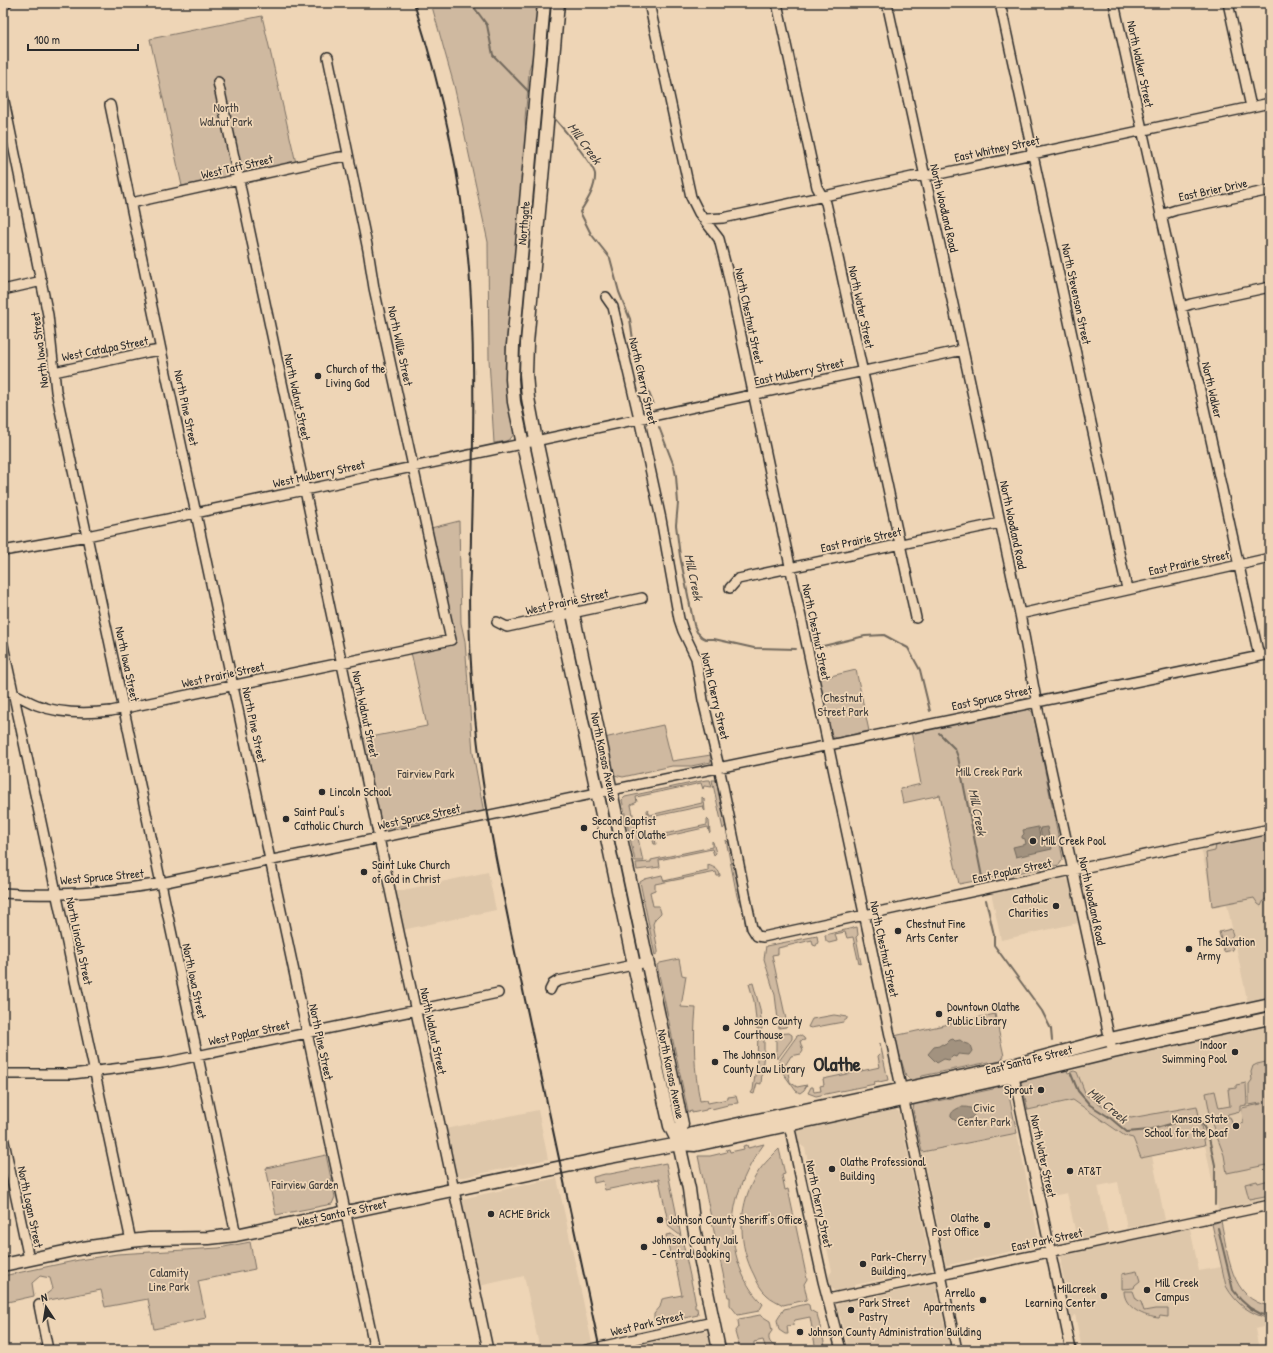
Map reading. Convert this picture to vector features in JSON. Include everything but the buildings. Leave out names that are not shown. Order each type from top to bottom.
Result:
[{"type":"main road","name":"Northgate","points":[[522,443],[514,402],[512,379],[513,345],[544,3]]},
{"type":"main road","name":"Northgate","points":[[536,440],[528,398],[526,343],[558,3]]},
{"type":"main road","name":"North Kansas Avenue","points":[[536,440],[682,1124],[680,1144],[689,1189],[694,1228],[719,1350]]},
{"type":"main road","name":"North Kansas Avenue","points":[[522,443],[670,1126],[680,1144]]},
{"type":"main road","name":"East Santa Fe Street","points":[[1013,1071],[1110,1039],[1270,1004]]},
{"type":"main road","name":"East Santa Fe Street","points":[[788,1120],[903,1094],[1113,1052],[1270,1018]]},
{"type":"main road","points":[[1188,1022],[1191,1035]]},
{"type":"main road","name":"West Santa Fe Street","points":[[3,1265],[83,1248],[131,1241],[209,1238],[236,1235],[454,1189],[680,1144],[695,1145],[788,1120]]},
{"type":"street","points":[[3,4],[7,3]]},
{"type":"street","name":"North Chestnut Street","points":[[649,3],[691,197],[694,205],[719,240],[727,270],[957,1350]]},
{"type":"street","name":"North Water Street","points":[[777,3],[817,187],[826,203],[829,216],[916,618]]},
{"type":"street","name":"North Woodland Road","points":[[887,3],[1020,614],[1036,702],[1113,1052]]},
{"type":"street","name":"North Stevenson Street","points":[[1000,3],[1127,589]]},
{"type":"street","name":"North Walker Street","points":[[1114,3],[1142,130]]},
{"type":"street","points":[[1228,3],[1251,107]]},
{"type":"street","name":"North Willie Street","points":[[328,57],[368,250],[374,288],[451,640]]},
{"type":"street","name":"North Walnut Street","points":[[218,82],[488,1350]]},
{"type":"street","name":"North Iowa Street","points":[[3,96],[42,281],[48,315],[56,391],[236,1235]]},
{"type":"street","name":"East Whitney Street","points":[[705,219],[723,218],[912,177],[939,174],[1270,103]]},
{"type":"street","name":"North Pine Street","points":[[110,105],[375,1350]]},
{"type":"street","name":"North Walker","points":[[1142,130],[1259,656]]},
{"type":"street","name":"West Taft Street","points":[[131,203],[348,156]]},
{"type":"street","name":"East Brier Drive","points":[[1161,215],[1176,210],[1270,190]]},
{"type":"street","points":[[3,290],[42,281]]},
{"type":"street","points":[[1182,307],[1270,286]]},
{"type":"street","name":"North Cherry Street","points":[[606,297],[613,307],[639,418],[661,519],[679,619],[696,658],[703,700],[719,768],[752,928],[754,934],[759,937]]},
{"type":"street","name":"West Catalpa Street","points":[[54,372],[161,350]]},
{"type":"street","name":"East Mulberry Street","points":[[639,418],[963,350]]},
{"type":"street","name":"West Mulberry Street","points":[[3,551],[87,536],[639,418]]},
{"type":"street","name":"East Prairie Street","points":[[730,588],[738,579],[1000,523]]},
{"type":"street","name":"East Prairie Street","points":[[1020,614],[1270,558]]},
{"type":"street","name":"West Prairie Street","points":[[497,622],[507,627],[642,598]]},
{"type":"street","name":"West Prairie Street","points":[[3,688],[42,707],[74,713],[92,713],[124,708],[451,640]]},
{"type":"street","name":"North Lincoln Street","points":[[3,645],[131,1241]]},
{"type":"street","name":"East Spruce Street","points":[[719,768],[828,744],[1270,654]]},
{"type":"street","name":"West Spruce Street","points":[[3,892],[26,895],[95,892],[161,883],[719,768]]},
{"type":"street","name":"East Poplar Street","points":[[759,937],[1270,829]]},
{"type":"street","points":[[550,990],[552,984],[558,981],[647,962]]},
{"type":"street","name":"West Poplar Street","points":[[3,1074],[48,1075],[94,1072],[149,1065],[498,993]]},
{"type":"street","name":"North Water Street","points":[[1013,1071],[1071,1350]]},
{"type":"street","name":"North Cherry Street","points":[[788,1120],[841,1350]]},
{"type":"street","name":"North Logan Street","points":[[3,1137],[29,1259]]},
{"type":"street","name":"East Park Street","points":[[828,1298],[1270,1205]]},
{"type":"street","points":[[39,1305],[48,1350]]},
{"type":"street","name":"West Park Street","points":[[586,1350],[713,1322]]},
{"type":"shaded area","name":"Mill Creek Pool","points":[[1038,827],[1042,845],[1040,828],[1047,827],[1052,849],[1016,857],[1013,847],[1026,844],[1025,839],[1022,838],[1024,834],[1023,830]]},
{"type":"shaded area","points":[[1270,833],[1270,999],[1248,1004],[1227,904],[1214,907],[1201,848]]},
{"type":"shaded area","points":[[488,872],[496,910],[402,930],[394,892]]},
{"type":"shaded area","points":[[1061,877],[1069,880],[1070,882],[1078,923],[1001,940],[991,892]]},
{"type":"shaded area","name":"Kansas State School for the Deaf","points":[[1270,1021],[1270,1198],[1218,1209],[1197,1106],[1131,1118],[1111,1111],[1086,1095],[1075,1065]]},
{"type":"shaded area","points":[[953,1039],[955,1041],[960,1040],[970,1045],[972,1051],[969,1055],[958,1054],[956,1057],[953,1056],[949,1060],[944,1059],[937,1063],[928,1054],[934,1047],[942,1044],[945,1045]]},
{"type":"shaded area","points":[[1073,1100],[1125,1136],[1133,1138],[1141,1158],[1152,1156],[1165,1220],[1127,1228],[1118,1182],[1098,1186],[1108,1232],[1077,1239],[1067,1193],[1047,1197],[1028,1110]]},
{"type":"shaded area","points":[[961,1107],[975,1111],[974,1115],[963,1122],[957,1121],[951,1117],[952,1112]]},
{"type":"shaded area","points":[[894,1108],[899,1112],[930,1259],[932,1260],[933,1265],[930,1270],[924,1273],[921,1271],[855,1285],[852,1289],[835,1291],[830,1286],[827,1278],[832,1271],[805,1148],[798,1143],[796,1133],[802,1126]]},
{"type":"shaded area","points":[[538,1110],[548,1159],[465,1177],[460,1177],[456,1174],[445,1129]]},
{"type":"shaded area","points":[[1017,1133],[1040,1245],[946,1265],[922,1152]]},
{"type":"shaded area","points":[[557,1178],[592,1343],[558,1350],[540,1350],[524,1276],[479,1286],[462,1203],[466,1198]]},
{"type":"shaded area","name":"Mill Creek Campus","points":[[1190,1228],[1199,1271],[1221,1267],[1226,1286],[1265,1317],[1270,1319],[1270,1325],[1255,1329],[1259,1350],[1082,1350],[1075,1314],[1070,1319],[1070,1309],[1061,1265],[1061,1257],[1063,1255]]},
{"type":"shaded area","points":[[932,1281],[938,1286],[937,1293],[952,1350],[846,1350],[847,1343],[840,1316],[837,1314],[836,1310],[840,1301],[854,1297],[858,1300],[921,1286],[923,1283]]},
{"type":"shaded area","points":[[702,1331],[708,1332],[712,1339],[708,1345],[709,1350],[613,1350]]},
{"type":"green space","points":[[431,3],[538,3],[533,56],[529,70],[525,118],[526,137],[506,347],[508,396],[514,433],[511,438],[501,442],[494,443],[489,359],[488,242],[454,85]]},
{"type":"green space","name":"North Walnut Park","points":[[262,16],[296,163],[182,186],[150,39]]},
{"type":"green space","name":"Fairview Park","points":[[459,521],[461,623],[465,641],[473,753],[484,813],[413,823],[386,829],[381,825],[361,739],[427,726],[411,652],[455,643],[431,528]]},
{"type":"green space","name":"Chestnut Street Park","points":[[856,670],[869,731],[836,738],[830,736],[818,679]]},
{"type":"green space","name":"Mill Creek Park","points":[[1026,708],[1033,712],[1063,859],[1059,865],[959,884],[940,795],[903,803],[900,789],[921,784],[911,731]]},
{"type":"green space","points":[[663,725],[672,761],[711,755],[711,762],[691,766],[672,766],[623,777],[614,775],[604,738]]},
{"type":"green space","points":[[710,780],[712,787],[704,786],[703,789],[701,783],[636,797],[637,802],[631,805],[644,861],[635,861],[622,800],[625,797]]},
{"type":"green space","points":[[712,780],[716,780],[726,825],[723,829]]},
{"type":"green space","points":[[702,797],[704,799],[705,811],[703,806],[651,817],[651,823],[649,822],[647,809],[650,815],[702,803]]},
{"type":"green space","points":[[707,819],[709,821],[710,833],[708,827],[655,839],[656,844],[654,844],[651,833],[652,831],[655,836],[707,825]]},
{"type":"green space","points":[[1270,834],[1270,897],[1264,900],[1261,906],[1254,898],[1212,906],[1206,853],[1215,851],[1216,845]]},
{"type":"green space","points":[[726,840],[729,843],[747,927],[746,930],[744,915],[737,896]]},
{"type":"green space","points":[[712,841],[716,853],[714,855],[712,849],[659,860],[660,867],[637,870],[636,863],[651,862],[651,860],[712,847]]},
{"type":"green space","points":[[708,865],[716,869],[720,876],[717,876],[716,872],[655,884],[655,890],[650,892],[653,906],[659,906],[661,913],[655,919],[653,924],[658,951],[655,955],[640,882],[645,879],[662,875],[664,881],[708,871]]},
{"type":"green space","points":[[857,927],[858,935],[856,937],[861,963],[859,964],[853,937],[847,938],[845,932],[835,934],[837,941],[829,943],[826,941],[825,935]]},
{"type":"green space","points":[[1231,929],[1233,935],[1230,939],[1233,950],[1224,952],[1219,932]]},
{"type":"green space","points":[[817,936],[818,942],[816,946],[813,945],[812,940],[778,948],[778,954],[772,955],[787,1024],[786,1027],[779,1028],[775,995],[764,959],[766,946]]},
{"type":"green space","points":[[679,959],[682,975],[686,976],[681,1007],[696,1008],[695,1055],[696,1078],[700,1101],[707,1100],[708,1103],[736,1096],[738,1103],[692,1113],[692,1111],[688,1112],[657,965]]},
{"type":"green space","points":[[753,983],[760,1009],[762,1029],[757,1029],[754,1001],[749,984]]},
{"type":"green space","name":"Civic Center Park","points":[[995,1014],[1004,1056],[1001,1061],[992,1065],[989,1062],[922,1076],[919,1080],[912,1081],[906,1076],[894,1036]]},
{"type":"green space","points":[[834,1015],[847,1017],[847,1019],[843,1022],[811,1028],[808,1027],[812,1019]]},
{"type":"green space","points":[[789,1033],[792,1035],[792,1039],[778,1058],[776,1058],[776,1034]]},
{"type":"green space","points":[[758,1034],[764,1034],[764,1051],[761,1084],[757,1083],[754,1094],[751,1093],[753,1090],[757,1060]]},
{"type":"green space","points":[[800,1035],[805,1040],[800,1041],[803,1051],[801,1054],[791,1056],[786,1064],[790,1082],[797,1087],[807,1085],[800,1093],[796,1091],[778,1065],[779,1061],[797,1036]]},
{"type":"green space","points":[[880,1043],[888,1080],[816,1096],[808,1093],[811,1087],[813,1087],[814,1092],[821,1091],[820,1086],[824,1085],[823,1079],[880,1067],[878,1056],[881,1053]]},
{"type":"green space","points":[[1270,1061],[1270,1069],[1266,1070],[1270,1089],[1270,1195],[1249,1199],[1245,1184],[1269,1180],[1266,1165],[1227,1173],[1224,1155],[1212,1124],[1206,1093],[1215,1091],[1219,1108],[1230,1106],[1228,1089],[1236,1088],[1236,1085],[1246,1083],[1247,1105],[1240,1106],[1240,1111],[1228,1114],[1227,1117],[1230,1117],[1233,1126],[1243,1123],[1242,1108],[1261,1104],[1249,1105],[1249,1084],[1252,1080],[1251,1072],[1253,1066]]},
{"type":"green space","points":[[1066,1068],[1068,1073],[1074,1071],[1077,1072],[1086,1095],[1111,1111],[1131,1118],[1197,1106],[1205,1145],[1141,1158],[1133,1138],[1125,1136],[1073,1100],[1028,1110],[1020,1084],[1022,1081]]},
{"type":"green space","name":"Civic Center Park","points":[[1004,1084],[1010,1087],[1011,1093],[1009,1096],[1017,1133],[922,1152],[913,1110],[914,1104],[924,1101],[928,1103],[993,1089],[995,1086]]},
{"type":"green space","points":[[764,1144],[747,1171],[736,1200],[733,1231],[734,1246],[742,1274],[751,1290],[763,1304],[759,1311],[738,1315],[730,1305],[730,1297],[728,1297],[698,1156],[710,1156],[727,1152],[726,1150],[729,1149],[730,1152],[744,1149],[743,1146],[747,1145],[748,1148]]},
{"type":"green space","points":[[779,1149],[785,1174],[782,1175],[785,1190],[788,1189],[807,1279],[804,1284],[807,1298],[806,1300],[783,1305],[763,1291],[758,1283],[745,1252],[742,1227],[745,1202],[754,1179],[762,1167]]},
{"type":"green space","name":"Fairview Garden","points":[[326,1155],[335,1197],[332,1204],[276,1215],[266,1168]]},
{"type":"green space","points":[[666,1163],[681,1236],[669,1227],[659,1179],[605,1190],[603,1181],[594,1183],[593,1177]]},
{"type":"green space","points":[[1221,1221],[1229,1260],[1239,1285],[1246,1295],[1257,1302],[1270,1306],[1270,1319],[1256,1314],[1244,1307],[1234,1298],[1226,1286],[1212,1224]]},
{"type":"green space","points":[[671,1234],[683,1243],[696,1304],[695,1308],[697,1308],[698,1315],[657,1324],[654,1320],[654,1314],[660,1307],[662,1299],[682,1295],[673,1253],[670,1253],[666,1235]]},
{"type":"green space","name":"Calamity Line Park","points":[[250,1242],[255,1269],[198,1281],[206,1318],[154,1329],[148,1299],[105,1307],[101,1290],[44,1301],[44,1296],[53,1289],[50,1278],[40,1276],[32,1283],[34,1296],[3,1303],[3,1276],[79,1260],[117,1254],[219,1248]]},
{"type":"green space","points":[[1137,1271],[1140,1281],[1134,1288],[1122,1289],[1122,1274]]},
{"type":"green space","points":[[1124,1291],[1133,1291],[1136,1299],[1141,1302],[1144,1311],[1168,1309],[1168,1317],[1160,1316],[1159,1318],[1142,1314],[1131,1307],[1125,1297]]},
{"type":"green space","points":[[807,1304],[809,1305],[810,1310],[817,1314],[826,1350],[816,1350],[810,1317],[795,1320],[793,1325],[787,1326],[788,1334],[785,1334],[779,1330],[777,1320],[784,1309]]},
{"type":"green space","points":[[760,1315],[770,1321],[772,1331],[769,1335],[769,1339],[775,1346],[775,1350],[768,1350],[763,1340],[754,1342],[754,1348],[740,1350],[735,1332],[739,1327],[739,1319]]},
{"type":"waterway","name":"Mill Creek","points":[[471,3],[487,25],[493,55],[531,94]]},
{"type":"waterway","name":"Mill Creek","points":[[552,116],[583,154],[595,174],[593,189],[580,212],[591,234],[610,258],[619,292],[630,319],[636,360],[653,403]]},
{"type":"waterway","name":"Mill Creek","points":[[659,427],[674,466],[676,476],[678,503],[676,525],[680,556],[694,625],[697,632],[706,639],[714,639],[754,648],[796,649]]},
{"type":"waterway","name":"Mill Creek","points":[[819,647],[865,636],[884,635],[908,648],[920,670],[930,711]]},
{"type":"waterway","name":"Mill Creek","points":[[939,733],[955,749],[958,757],[982,877]]},
{"type":"waterway","name":"Mill Creek","points":[[986,900],[994,935],[994,945],[1042,1011],[1051,1029],[1052,1040]]},
{"type":"waterway","name":"Mill Creek","points":[[1071,1074],[1078,1091],[1090,1105],[1109,1117],[1127,1132],[1149,1130],[1192,1118],[1203,1125],[1209,1138],[1215,1165],[1215,1205]]},
{"type":"waterway","name":"Mill Creek","points":[[1218,1228],[1233,1290],[1250,1308],[1270,1317]]},
{"type":"railway","points":[[414,3],[435,76],[452,149],[459,186],[468,261],[471,299],[473,386],[469,625],[474,702],[483,783],[507,915],[600,1350]]},
{"type":"place","name":"Church of the Living God","points":[[318,376]]},
{"type":"place","name":"Lincoln School","points":[[322,792]]},
{"type":"place","name":"Saint Paul's Catholic Church","points":[[286,819]]},
{"type":"place","name":"Second Baptist Church of Olathe","points":[[584,828]]},
{"type":"place","name":"Mill Creek Pool","points":[[1033,841]]},
{"type":"place","name":"Saint Luke Church of God in Christ","points":[[364,872]]},
{"type":"place","name":"Catholic Charities","points":[[1056,906]]},
{"type":"place","name":"Chestnut Fine Arts Center","points":[[898,931]]},
{"type":"place","name":"The Salvation Army","points":[[1189,949]]},
{"type":"place","name":"Downtown Olathe Public Library","points":[[939,1014]]},
{"type":"place","name":"Johnson County Courthouse","points":[[726,1028]]},
{"type":"place","name":"Indoor Swimming Pool","points":[[1235,1052]]},
{"type":"place","name":"The Johnson County Law Library","points":[[715,1062]]},
{"type":"place","name":"Sprout","points":[[1041,1090]]},
{"type":"place","name":"Kansas State School for the Deaf","points":[[1236,1126]]},
{"type":"place","name":"Olathe Professional Building","points":[[832,1169]]},
{"type":"place","name":"AT&T","points":[[1070,1171]]},
{"type":"place","name":"ACME Brick","points":[[491,1214]]},
{"type":"place","name":"Johnson County Sheriff's Office","points":[[660,1220]]},
{"type":"place","name":"Olathe Post Office","points":[[987,1225]]},
{"type":"place","name":"Johnson County Jail - Central Booking","points":[[644,1247]]},
{"type":"place","name":"Park-Cherry Building","points":[[863,1264]]},
{"type":"place","name":"Mill Creek Campus","points":[[1147,1290]]},
{"type":"place","name":"Millcreek Learning Center","points":[[1104,1296]]},
{"type":"place","name":"Arrello Apartments","points":[[983,1300]]},
{"type":"place","name":"Park Street Pastry","points":[[851,1310]]},
{"type":"place","name":"Johnson County Administration Building","points":[[800,1332]]},
{"type":"district","name":"Olathe","points":[[837,1064]]}]
